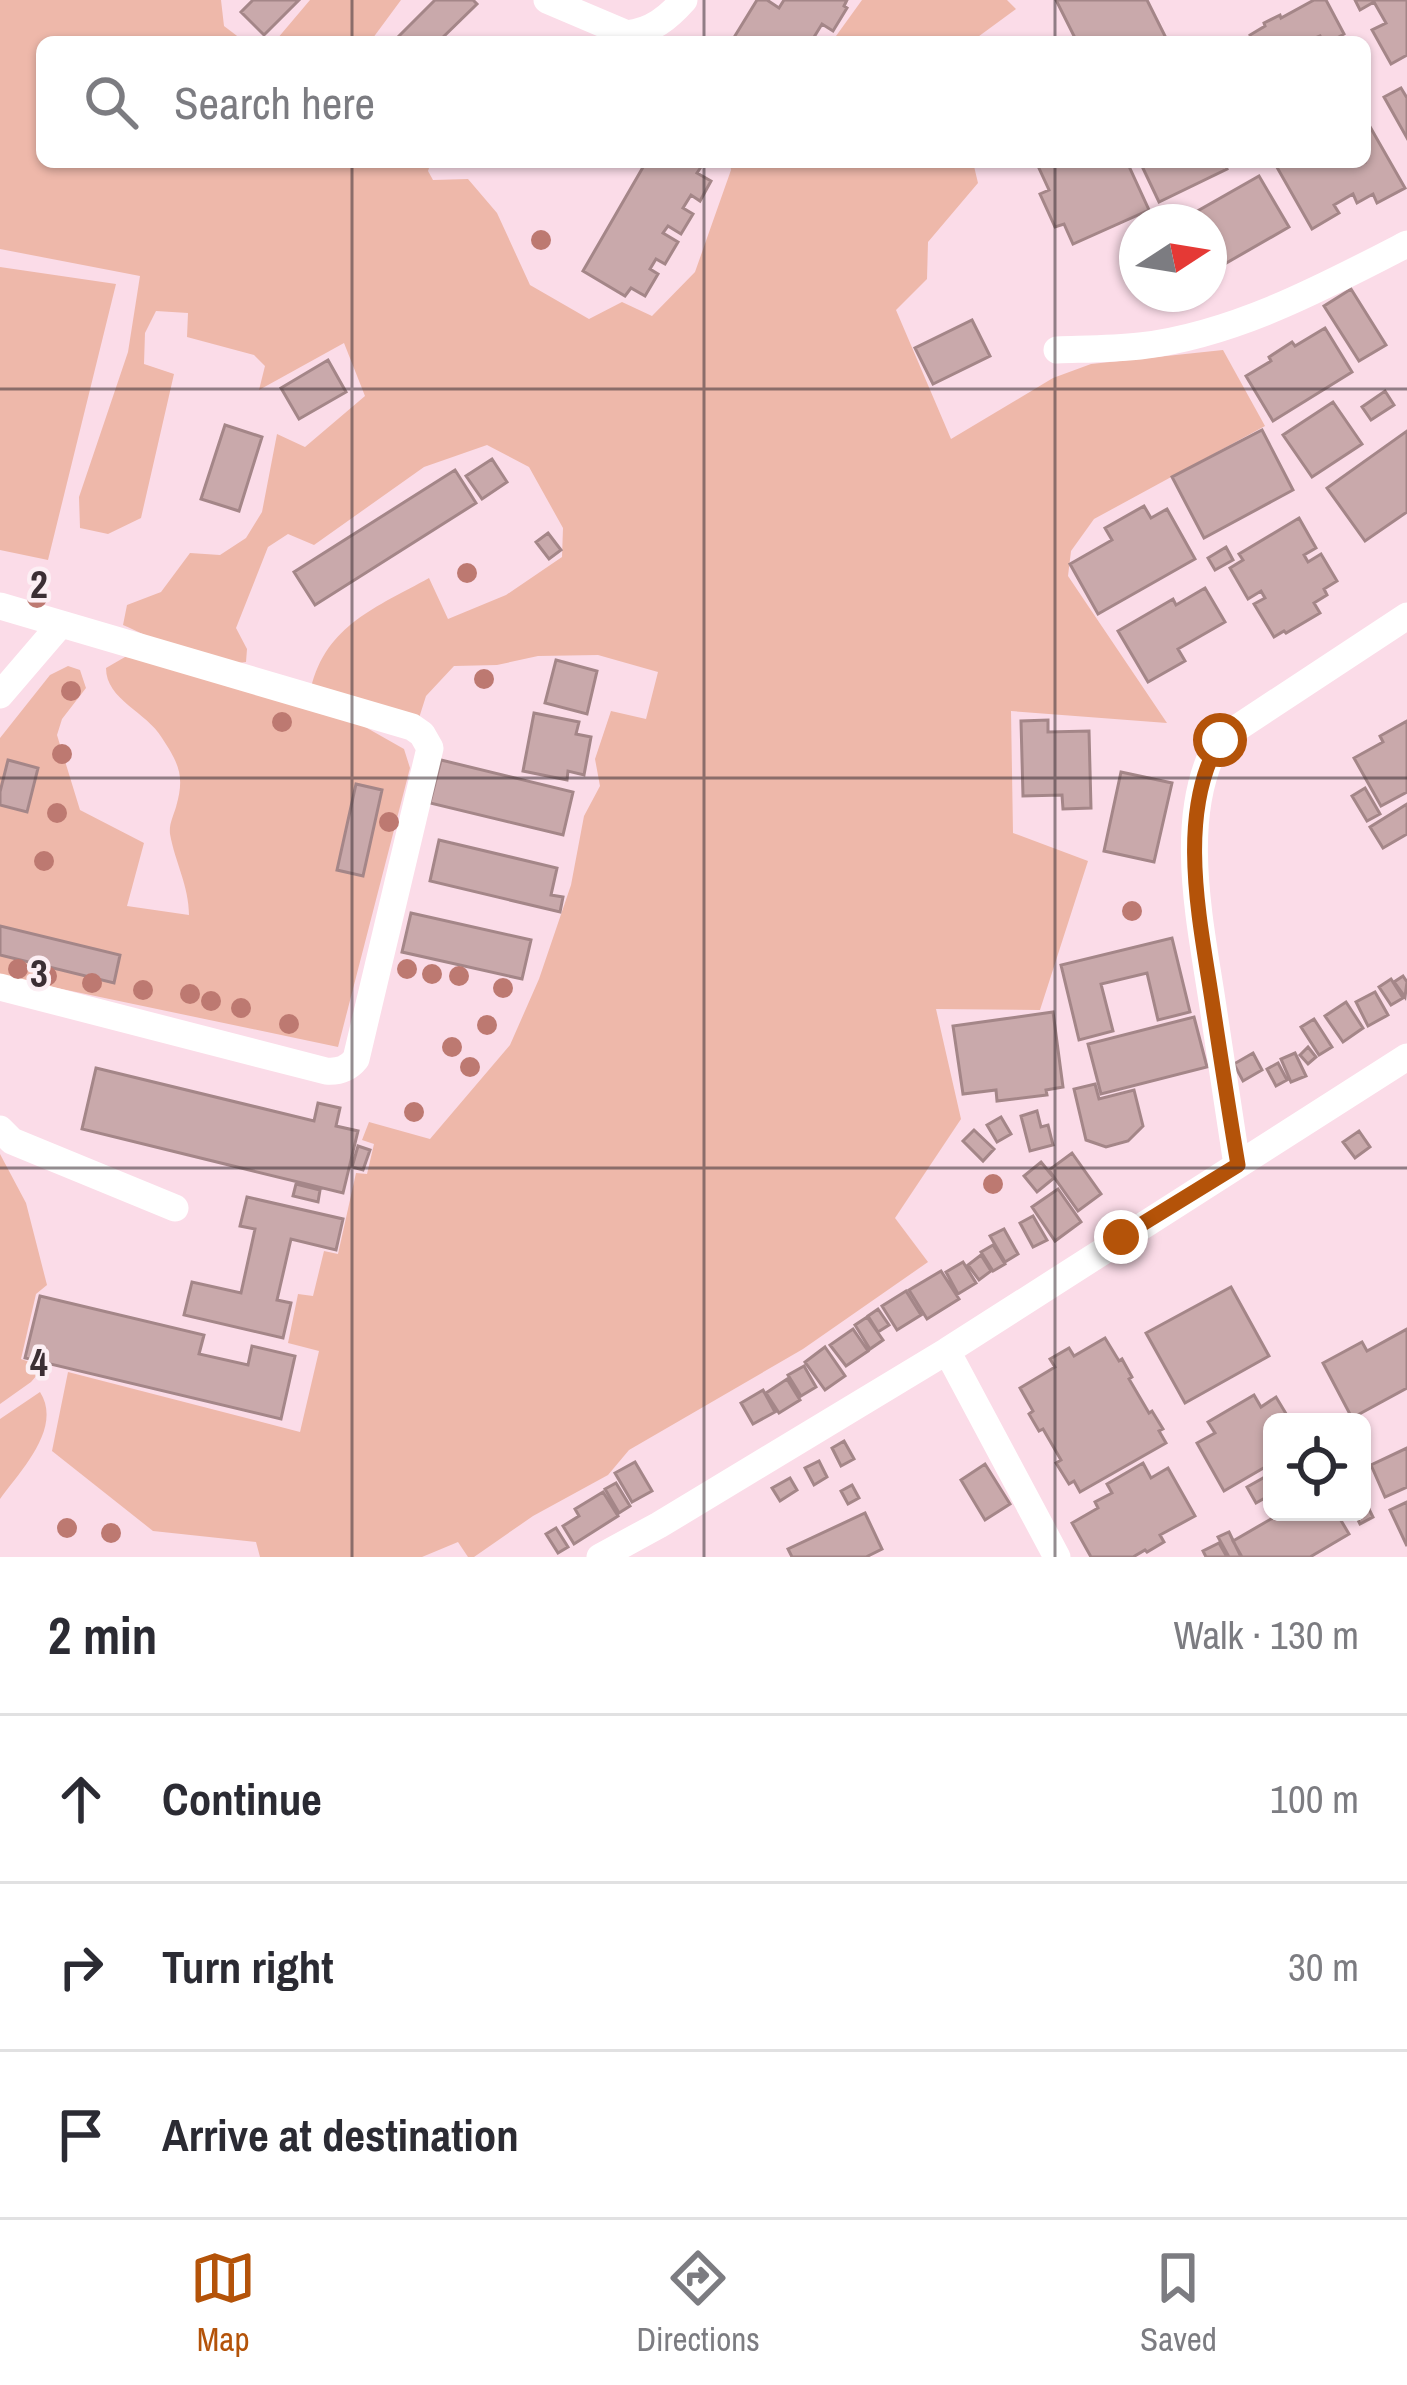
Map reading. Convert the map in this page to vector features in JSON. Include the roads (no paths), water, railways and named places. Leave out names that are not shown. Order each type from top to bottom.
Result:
[{"type":"street","points":[[547,0],[627,34],[654,26],[684,0]]},
{"type":"street","points":[[1057,350],[1141,346],[1180,338],[1302,298],[1407,244]]},
{"type":"street","points":[[0,606],[412,727],[430,748],[356,1059],[350,1066],[326,1071],[0,987]]},
{"type":"street","points":[[1238,1165],[1198,904],[1194,848],[1209,758],[1220,740],[1407,616]]},
{"type":"street","points":[[0,695],[60,625]]},
{"type":"street","points":[[600,1557],[947,1351],[1407,1057]]},
{"type":"street","points":[[0,1130],[12,1141],[175,1208]]},
{"type":"street","points":[[947,1351],[1058,1557]]}]
